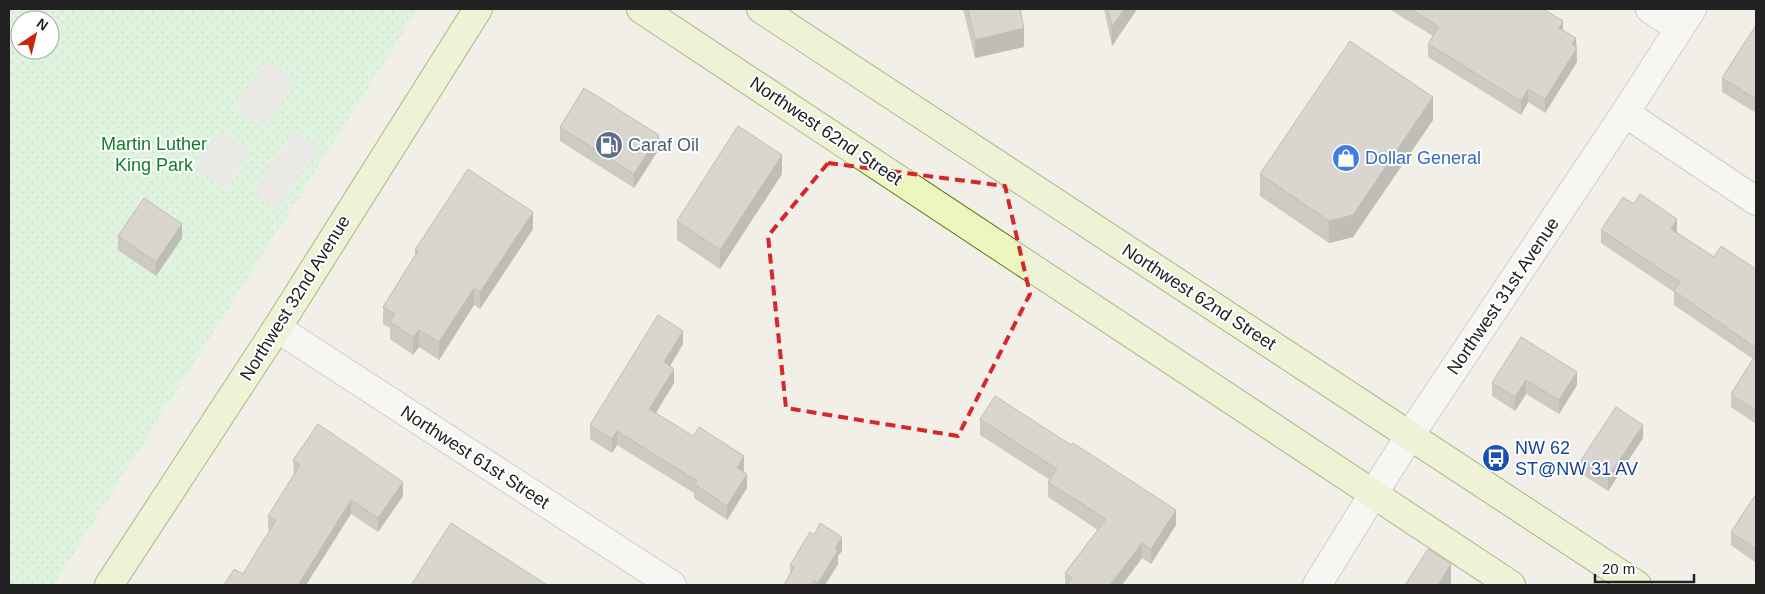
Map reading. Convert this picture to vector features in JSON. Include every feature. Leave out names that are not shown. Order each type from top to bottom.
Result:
[{"type":"main road","name":"Northwest 32nd Avenue","points":[[109,585],[277,328],[478,9]]},
{"type":"main road","name":"Northwest 62nd Street","points":[[641,9],[1511,585]]},
{"type":"main road","name":"Northwest 62nd Street","points":[[761,9],[1636,585]]},
{"type":"street","points":[[1650,9],[1686,18]]},
{"type":"street","name":"Northwest 31st Avenue","points":[[1317,585],[1410,435],[1625,113],[1686,18]]},
{"type":"street","points":[[1625,113],[1756,200]]},
{"type":"street","name":"Northwest 61st Street","points":[[277,328],[672,585]]},
{"type":"highlighted area","points":[[828,163],[1005,186],[1030,294],[958,436],[786,408],[768,236]]},
{"type":"green space","name":"Martin Luther King Park","points":[[9,9],[418,9],[54,585],[9,585]]},
{"type":"shaded area","points":[[266,60],[296,78],[264,128],[234,109]]},
{"type":"shaded area","points":[[294,130],[318,146],[279,209],[254,193]]},
{"type":"shaded area","points":[[219,132],[250,152],[227,189],[195,169]]},
{"type":"building","points":[[968,9],[1020,9],[1024,28],[975,40]]},
{"type":"building","points":[[1108,9],[1124,9],[1112,27]]},
{"type":"building","points":[[1411,9],[1543,9],[1563,21],[1559,28],[1576,38],[1572,44],[1577,48],[1545,99],[1528,89],[1521,101],[1428,44],[1439,27]]},
{"type":"building","points":[[1756,25],[1756,99],[1722,78]]},
{"type":"building","name":"Dollar General","points":[[1350,41],[1433,97],[1353,215],[1329,221],[1260,174]]},
{"type":"building","name":"Caraf Oil","points":[[584,88],[659,135],[634,174],[560,127]]},
{"type":"building","points":[[738,126],[782,155],[720,250],[677,221]]},
{"type":"building","points":[[468,169],[533,212],[480,292],[474,288],[439,342],[419,330],[413,337],[390,322],[395,314],[383,307],[418,251],[415,250]]},
{"type":"building","points":[[1640,194],[1677,219],[1671,229],[1714,257],[1721,246],[1756,269],[1756,348],[1674,291],[1680,282],[1601,230],[1623,197],[1634,204]]},
{"type":"building","points":[[144,198],[182,224],[156,262],[118,236]]},
{"type":"building","points":[[658,315],[683,331],[664,362],[674,369],[649,409],[693,436],[699,427],[744,456],[737,468],[747,474],[727,506],[694,484],[697,481],[617,431],[612,439],[590,425]]},
{"type":"building","points":[[1521,337],[1577,372],[1559,400],[1526,380],[1515,397],[1492,383]]},
{"type":"building","points":[[1756,354],[1756,411],[1731,394]]},
{"type":"building","points":[[995,396],[1071,445],[1073,443],[1176,510],[1151,549],[1142,543],[1110,585],[1067,585],[1072,578],[1065,573],[1106,519],[1048,482],[1057,469],[980,419]]},
{"type":"building","points":[[1616,407],[1643,425],[1608,477],[1581,460]]},
{"type":"building","points":[[318,424],[403,482],[378,518],[351,500],[298,585],[224,585],[234,569],[243,574],[276,520],[268,516],[300,465],[293,460]]},
{"type":"building","points":[[1756,494],[1756,549],[1731,532]]},
{"type":"building","points":[[451,523],[547,585],[411,585]]},
{"type":"building","points":[[820,523],[842,537],[835,548],[838,550],[818,583],[814,580],[810,585],[784,585],[794,567],[790,565],[810,532],[814,535]]},
{"type":"building","points":[[1428,549],[1451,564],[1438,585],[1405,585]]},
{"type":"place","name":"Caraf Oil","points":[[609,145]]},
{"type":"place","name":"Dollar General","points":[[1346,158]]},
{"type":"place","name":"NW 62 ST@NW 31 AV","points":[[1496,458]]}]
